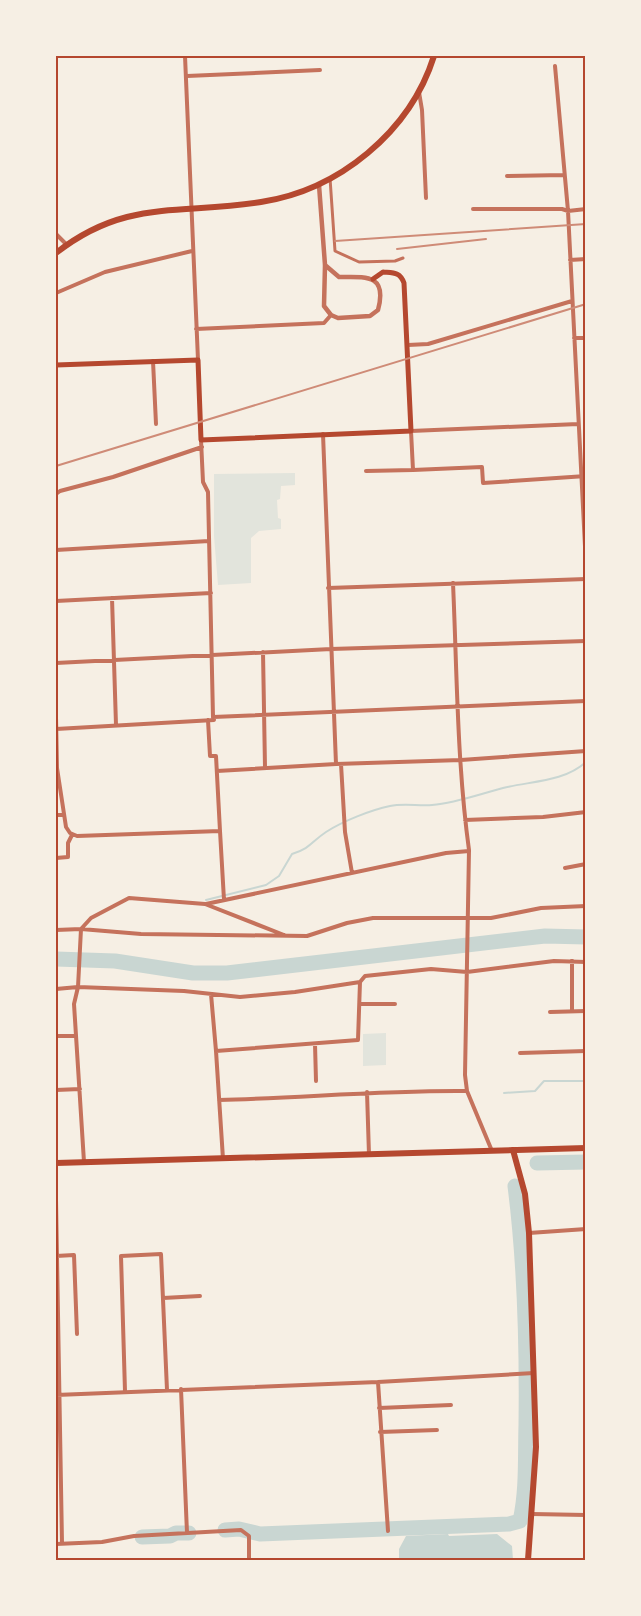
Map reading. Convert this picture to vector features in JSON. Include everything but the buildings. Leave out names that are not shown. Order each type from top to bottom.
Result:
[{"type":"main road","points":[[56,253],[66,244],[111,221],[137,213],[259,202],[283,198],[319,184],[370,152],[403,116],[430,69],[434,56]]},
{"type":"main road","points":[[56,365],[198,360],[201,440],[411,430],[404,283],[397,273],[382,272],[373,279]]},
{"type":"main road","points":[[56,1163],[585,1148]]},
{"type":"main road","points":[[513,1150],[525,1194],[529,1233],[536,1447],[528,1560]]},
{"type":"street","points":[[184,56],[198,360]]},
{"type":"street","points":[[555,66],[568,211],[578,424],[584,476],[585,566]]},
{"type":"street","points":[[186,76],[320,70]]},
{"type":"street","points":[[418,91],[422,110],[426,198]]},
{"type":"street","points":[[507,176],[564,175]]},
{"type":"street","points":[[330,178],[335,251],[359,262],[395,261],[403,258]]},
{"type":"street","points":[[319,184],[325,266],[324,306],[331,315],[338,318],[370,316],[378,310],[380,291],[373,279],[339,277],[325,266]]},
{"type":"street","points":[[473,209],[562,209],[568,211],[585,209]]},
{"type":"street","points":[[56,234],[66,244]]},
{"type":"street","points":[[56,292],[105,272],[192,251]]},
{"type":"street","points":[[570,260],[585,259]]},
{"type":"street","points":[[408,345],[428,344],[572,301]]},
{"type":"street","points":[[196,330],[324,323],[331,315]]},
{"type":"street","points":[[574,338],[585,338]]},
{"type":"street","points":[[153,361],[156,424]]},
{"type":"street","points":[[413,470],[411,430],[578,424]]},
{"type":"street","points":[[323,434],[336,764]]},
{"type":"street","points":[[57,729],[214,720],[208,492],[203,482],[201,440]]},
{"type":"street","points":[[56,494],[202,447]]},
{"type":"street","points":[[366,471],[482,467],[483,483],[584,476]]},
{"type":"street","points":[[56,549],[209,541]]},
{"type":"street","points":[[328,588],[585,579]]},
{"type":"street","points":[[453,583],[461,760],[469,850],[465,1075],[467,1091],[492,1151]]},
{"type":"street","points":[[56,601],[211,593]]},
{"type":"street","points":[[112,598],[116,725]]},
{"type":"street","points":[[56,663],[331,649],[585,641]]},
{"type":"street","points":[[263,652],[265,767]]},
{"type":"street","points":[[213,717],[585,701]]},
{"type":"street","points":[[56,717],[57,768],[64,815],[67,829],[74,835],[220,831]]},
{"type":"street","points":[[208,720],[210,756],[216,756],[224,900]]},
{"type":"street","points":[[217,771],[585,752]]},
{"type":"street","points":[[341,764],[345,823],[352,873]]},
{"type":"street","points":[[465,820],[543,817],[585,812]]},
{"type":"street","points":[[56,815],[64,815]]},
{"type":"street","points":[[56,858],[68,857],[68,843],[74,835]]},
{"type":"street","points":[[84,1162],[74,1004],[78,985],[80,930],[91,918],[129,898],[205,904],[469,850]]},
{"type":"street","points":[[565,867],[585,864]]},
{"type":"street","points":[[205,904],[288,936]]},
{"type":"street","points":[[56,930],[141,934],[307,936],[347,922],[373,918],[468,920],[492,918],[541,908],[585,906]]},
{"type":"street","points":[[216,1050],[358,1040],[360,982],[365,976],[430,969],[467,970],[554,961],[585,962]]},
{"type":"street","points":[[572,961],[572,1011]]},
{"type":"street","points":[[56,989],[78,985],[240,997],[295,992],[360,982]]},
{"type":"street","points":[[211,994],[223,1159]]},
{"type":"street","points":[[360,1004],[395,1004]]},
{"type":"street","points":[[550,1012],[585,1011]]},
{"type":"street","points":[[56,1036],[76,1036]]},
{"type":"street","points":[[315,1044],[316,1081]]},
{"type":"street","points":[[520,1053],[585,1051]]},
{"type":"street","points":[[56,1090],[80,1089]]},
{"type":"street","points":[[219,1100],[367,1092],[467,1091]]},
{"type":"street","points":[[367,1092],[369,1155]]},
{"type":"street","points":[[56,1200],[57,1395],[62,1543]]},
{"type":"street","points":[[529,1233],[585,1229]]},
{"type":"street","points":[[125,1390],[121,1256],[161,1254],[167,1390]]},
{"type":"street","points":[[56,1256],[74,1255],[77,1334]]},
{"type":"street","points":[[163,1298],[200,1296]]},
{"type":"street","points":[[57,1395],[125,1390],[378,1382],[534,1373]]},
{"type":"street","points":[[378,1382],[388,1531]]},
{"type":"street","points":[[181,1389],[187,1533]]},
{"type":"street","points":[[379,1408],[451,1405]]},
{"type":"street","points":[[380,1432],[437,1430]]},
{"type":"street","points":[[532,1514],[585,1515]]},
{"type":"street","points":[[56,1545],[102,1542],[134,1536],[241,1530],[249,1536],[249,1560]]},
{"type":"shaded area","points":[[295,473],[295,485],[281,486],[280,499],[277,500],[281,529],[259,531],[251,538],[251,583],[218,585],[214,536],[214,474]]},
{"type":"shaded area","points":[[386,1033],[386,1065],[363,1066],[363,1034]]},
{"type":"shaded area","points":[[448,1534],[449,1536],[497,1534],[512,1546],[513,1560],[399,1560],[399,1549],[406,1536]]},
{"type":"waterway","points":[[206,900],[266,885],[279,876],[292,854],[307,847],[333,828],[366,813],[395,805],[441,804],[503,788],[547,780],[568,774],[586,762]]},
{"type":"waterway","points":[[56,959],[115,961],[193,973],[227,973],[545,936],[586,937]]},
{"type":"waterway","points":[[504,1093],[535,1091],[544,1081],[586,1081]]},
{"type":"waterway","points":[[537,1163],[586,1162]]},
{"type":"waterway","points":[[225,1530],[239,1529],[260,1534],[509,1524],[520,1521],[525,1473],[526,1365],[525,1306],[515,1186]]},
{"type":"waterway","points":[[142,1537],[189,1533]]},
{"type":"railway","points":[[335,241],[586,224]]},
{"type":"railway","points":[[397,249],[486,239]]},
{"type":"railway","points":[[56,466],[586,304]]}]
